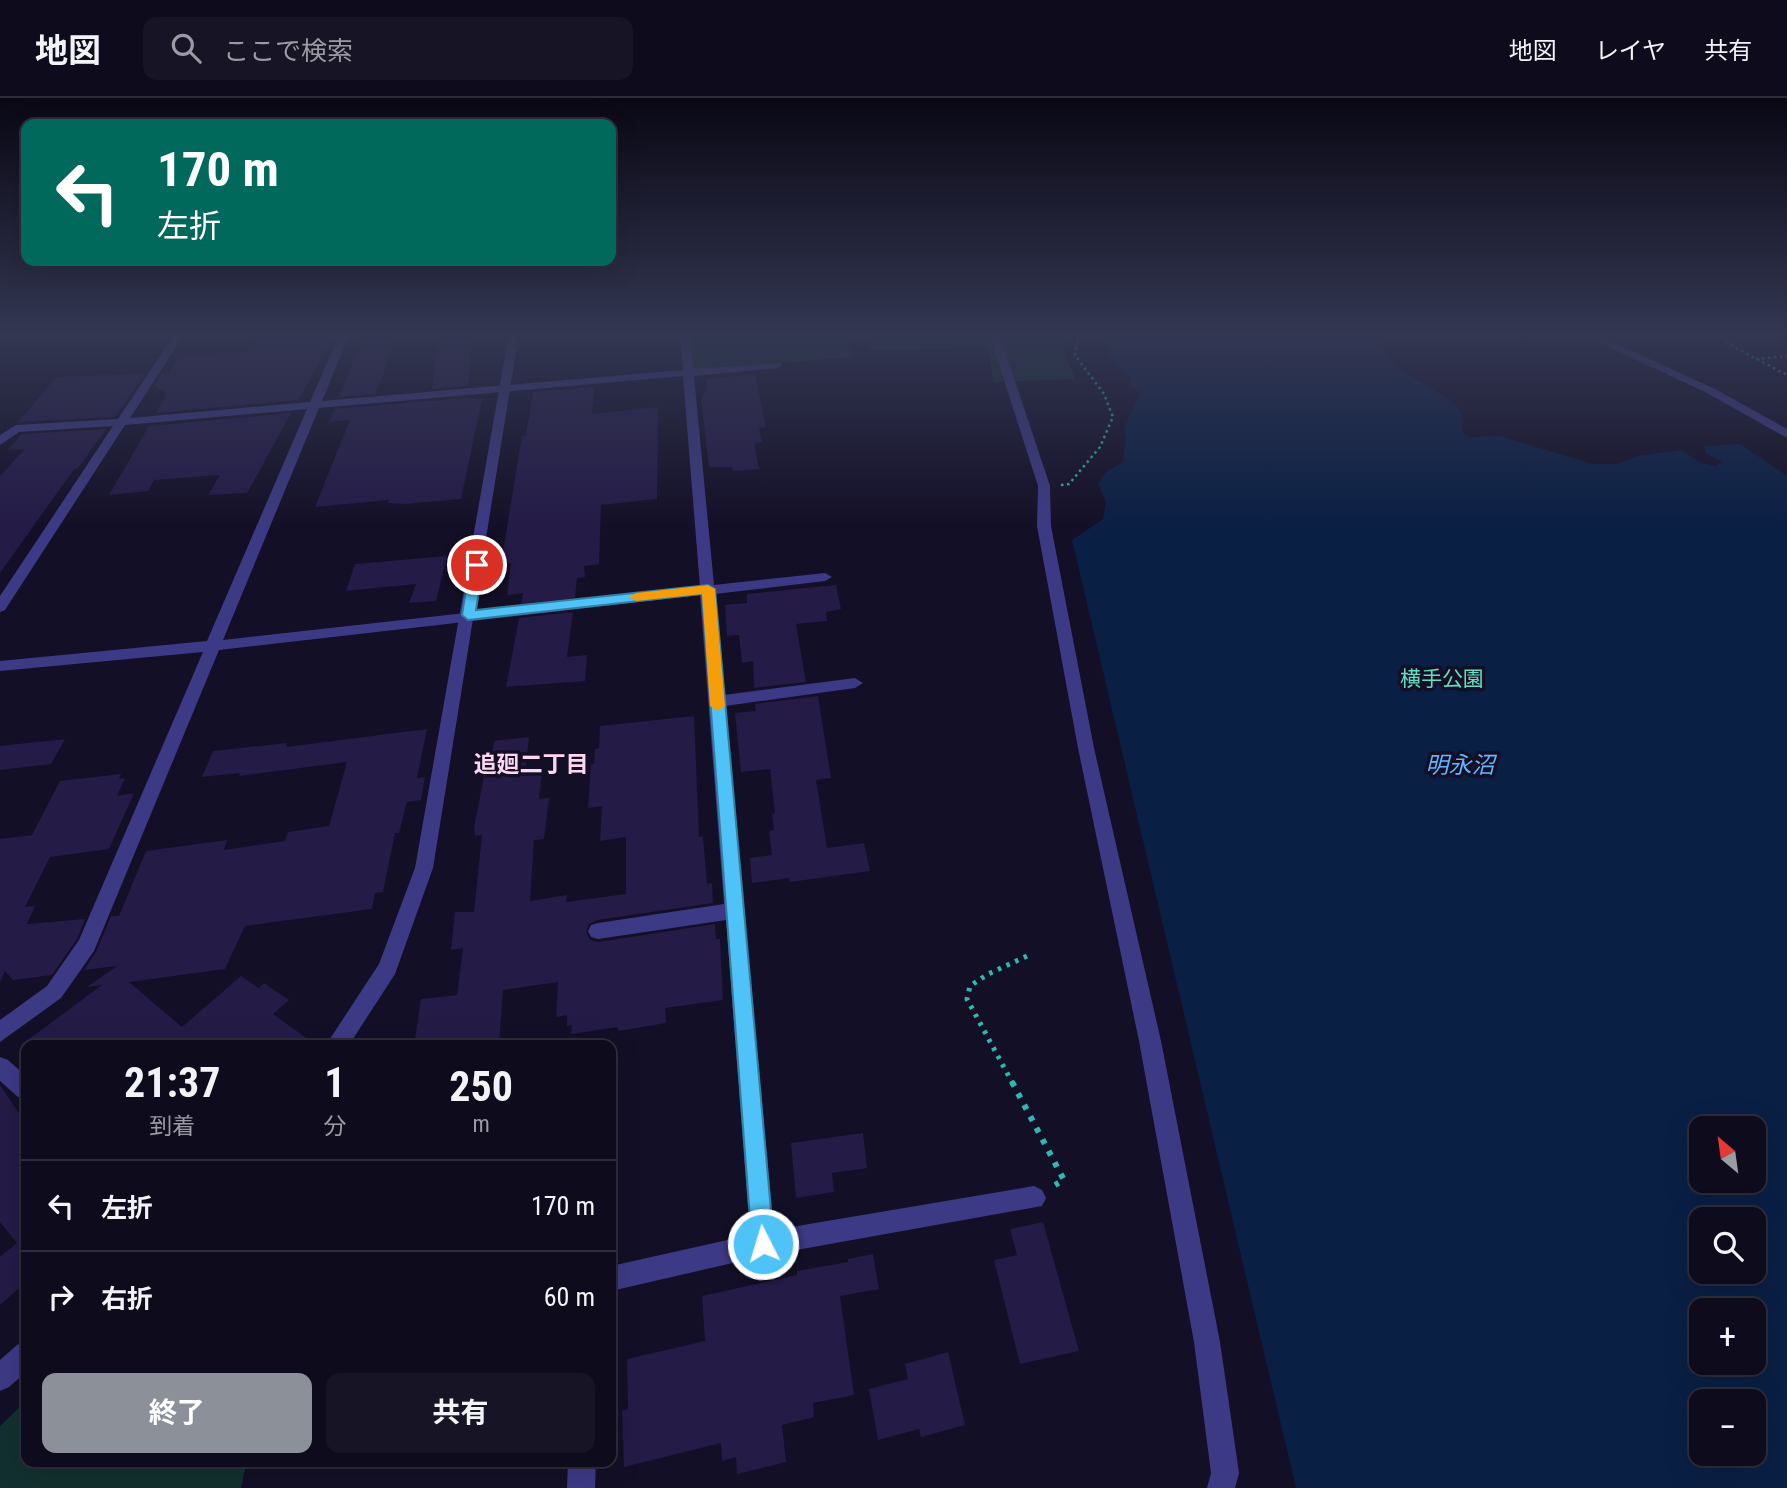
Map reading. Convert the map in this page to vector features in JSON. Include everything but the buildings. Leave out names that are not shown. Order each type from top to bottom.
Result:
[{"type":"street","points":[[0,607],[138,398]]},
{"type":"street","points":[[0,1032],[54,992],[87,945],[211,646],[318,398]]},
{"type":"street","points":[[0,440],[16,429],[401,398]]},
{"type":"street","points":[[340,1040],[388,968],[424,868],[503,398]]},
{"type":"street","points":[[690,398],[763,1244]]},
{"type":"street","points":[[1015,398],[1044,486],[1044,526],[1079,709],[1150,1041],[1207,1342],[1225,1473],[1221,1488]]},
{"type":"street","points":[[1723,398],[1787,434]]},
{"type":"street","points":[[0,666],[211,646],[468,615],[825,577]]},
{"type":"street","points":[[717,701],[855,683]]},
{"type":"street","points":[[598,930],[735,911]]},
{"type":"street","points":[[0,1067],[21,1086]]},
{"type":"street","points":[[616,1278],[763,1244],[1034,1198]]},
{"type":"street","points":[[0,1378],[21,1359]]},
{"type":"street","points":[[581,1488],[582,1467]]},
{"type":"path","points":[[1044,486],[1069,484],[1100,447],[1113,417],[1106,398]]},
{"type":"path","points":[[1027,957],[988,974],[970,986],[967,999],[1064,1180],[1034,1198]]},
{"type":"green space","points":[[21,1406],[21,1467],[246,1467],[241,1488],[0,1488],[0,1426]]},
{"type":"water","name":"明永沼","points":[[1138,398],[1447,398],[1461,411],[1463,433],[1470,437],[1500,436],[1593,464],[1617,464],[1638,456],[1681,450],[1701,463],[1716,466],[1722,462],[1706,453],[1704,446],[1740,444],[1787,476],[1787,1488],[1296,1488],[1072,540],[1103,519],[1106,502],[1098,484],[1106,472],[1123,462],[1126,436],[1124,428]]},
{"type":"slow traffic","points":[[636,597],[708,589],[718,706]]},
{"type":"district","name":"追廻二丁目","points":[[531,764]]},
{"type":"route","points":[[477,565],[468,615],[708,589],[763,1244]]},
{"type":"park label","name":"横手公園","points":[[1442,679]]}]
